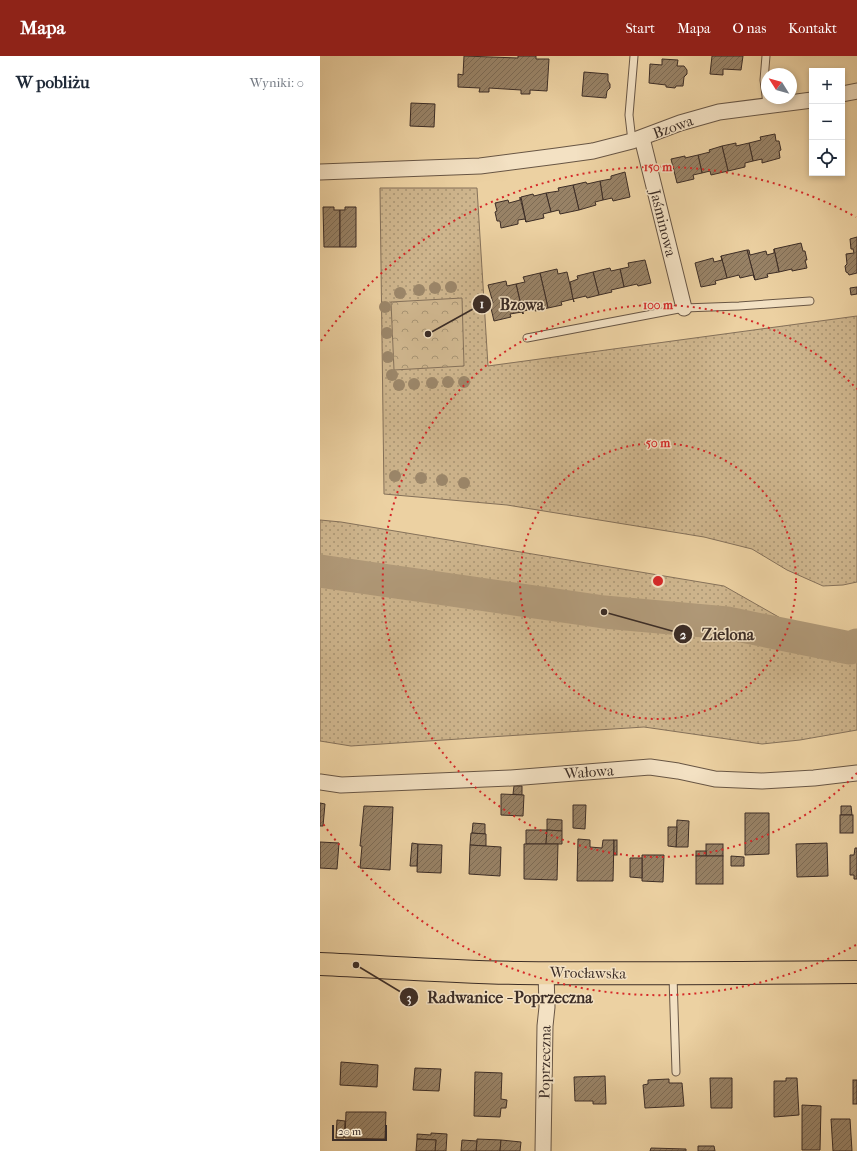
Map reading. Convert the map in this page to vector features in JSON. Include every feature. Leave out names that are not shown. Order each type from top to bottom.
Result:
[{"type":"main road","name":"Wrocławska","points":[[320,964],[440,970],[546,972],[857,972]]},
{"type":"street","points":[[845,93],[857,91]]},
{"type":"street","name":"Bzowa","points":[[797,101],[809,100]]},
{"type":"street","name":"Bzowa","points":[[320,172],[480,166],[593,150],[637,140],[680,123],[720,112],[767,104]]},
{"type":"street","name":"Jaśminowa","points":[[637,140],[684,308]]},
{"type":"street","name":"Wałowa","points":[[320,782],[341,785],[511,778],[650,767],[715,779],[762,781],[814,778],[857,773]]},
{"type":"street","name":"Poprzeczna","points":[[543,1151],[545,1026],[547,1007],[546,972]]},
{"type":"lane","points":[[634,56],[629,115],[637,140]]},
{"type":"lane","points":[[765,68],[766,56]]},
{"type":"lane","points":[[527,338],[684,308],[810,301]]},
{"type":"lane","points":[[673,973],[676,1072]]},
{"type":"green space","points":[[380,188],[477,188],[488,366],[857,316],[857,582],[843,585],[823,586],[787,570],[752,549],[704,537],[507,505],[384,494]]},
{"type":"green space","points":[[462,298],[464,366],[394,370],[391,302]]},
{"type":"green space","points":[[320,520],[341,522],[724,586],[791,624],[816,631],[857,631],[857,730],[800,740],[762,744],[644,727],[351,746],[320,741]]},
{"type":"building","points":[[464,56],[518,58],[518,56],[536,56],[536,59],[549,59],[547,91],[530,90],[530,94],[521,94],[521,90],[489,88],[489,92],[479,92],[480,88],[458,87],[458,74],[463,75]]},
{"type":"building","points":[[712,56],[743,56],[741,70],[723,69],[723,75],[710,74]]},
{"type":"building","points":[[662,59],[678,60],[677,66],[684,66],[687,70],[687,74],[684,77],[683,86],[676,86],[675,88],[666,87],[666,85],[649,83],[650,64],[662,65]]},
{"type":"building","points":[[584,72],[608,74],[610,88],[607,91],[606,98],[582,96]]},
{"type":"building","points":[[411,103],[435,104],[434,127],[410,126]]},
{"type":"building","points":[[775,134],[776,141],[779,141],[781,150],[779,151],[780,158],[762,163],[762,159],[753,161],[749,143],[761,140],[760,137]]},
{"type":"building","points":[[736,143],[736,146],[749,143],[753,161],[745,163],[745,167],[728,171],[722,146]]},
{"type":"building","points":[[722,146],[728,171],[711,175],[710,171],[702,173],[698,155],[710,152],[709,150]]},
{"type":"building","points":[[698,155],[702,173],[693,175],[694,179],[677,183],[671,159]]},
{"type":"building","points":[[625,172],[630,197],[613,201],[612,198],[603,200],[600,181],[611,179],[611,176]]},
{"type":"building","points":[[600,181],[603,200],[595,202],[596,205],[579,210],[573,185]]},
{"type":"building","points":[[573,185],[579,210],[560,214],[559,210],[551,212],[546,193],[559,191],[558,188]]},
{"type":"building","points":[[546,193],[551,212],[543,214],[544,218],[526,222],[521,197]]},
{"type":"building","points":[[520,197],[526,222],[525,219],[518,220],[518,224],[501,228],[500,221],[497,221],[495,203],[508,200],[509,203],[520,200]]},
{"type":"building","points":[[323,207],[334,207],[334,210],[340,210],[340,247],[324,247]]},
{"type":"building","points":[[345,207],[356,207],[356,247],[340,247],[340,210],[345,210]]},
{"type":"building","points":[[857,237],[857,273],[849,275],[846,272],[845,266],[847,264],[846,254],[854,253],[853,249],[851,249],[850,239]]},
{"type":"building","points":[[801,243],[803,251],[805,251],[807,268],[779,272],[774,249]]},
{"type":"building","points":[[774,249],[779,272],[767,274],[768,277],[755,280],[747,250],[749,250],[750,255],[766,251],[767,255],[774,253]]},
{"type":"building","points":[[747,250],[755,280],[753,275],[740,278],[739,275],[727,278],[721,256]]},
{"type":"building","points":[[721,256],[727,278],[715,281],[716,284],[701,287],[695,263],[713,258],[714,262],[722,260]]},
{"type":"building","points":[[645,260],[651,283],[624,287],[620,269],[629,267],[628,263]]},
{"type":"building","points":[[610,268],[611,271],[620,269],[624,287],[599,295],[593,272]]},
{"type":"building","points":[[557,269],[558,274],[567,272],[574,302],[573,299],[561,302],[562,305],[548,308],[540,273]]},
{"type":"building","points":[[593,272],[599,295],[573,299],[570,282],[578,279],[577,276]]},
{"type":"building","points":[[540,273],[548,308],[535,311],[535,309],[523,311],[523,314],[516,284],[525,282],[523,277]]},
{"type":"building","points":[[506,281],[507,286],[516,284],[523,314],[522,312],[510,314],[511,317],[494,321],[490,304],[493,303],[488,285]]},
{"type":"building","points":[[857,287],[857,294],[851,295],[850,288]]},
{"type":"building","points":[[514,786],[522,786],[522,795],[513,794]]},
{"type":"building","points":[[501,794],[524,795],[523,816],[501,815]]},
{"type":"building","points":[[320,803],[325,804],[323,826],[320,826]]},
{"type":"building","points":[[573,805],[586,805],[585,829],[573,828]]},
{"type":"building","points":[[364,806],[393,807],[390,870],[360,868],[362,846],[360,846]]},
{"type":"building","points":[[841,806],[851,806],[852,815],[841,815]]},
{"type":"building","points":[[745,813],[769,813],[769,854],[745,855]]},
{"type":"building","points":[[840,815],[853,815],[853,833],[840,833]]},
{"type":"building","points":[[547,819],[562,820],[562,831],[547,830]]},
{"type":"building","points":[[677,820],[689,821],[688,847],[676,847]]},
{"type":"building","points":[[473,823],[485,824],[485,834],[472,833]]},
{"type":"building","points":[[668,827],[677,827],[676,847],[668,846]]},
{"type":"building","points":[[526,830],[547,830],[546,844],[526,844]]},
{"type":"building","points":[[547,830],[562,831],[562,844],[546,844]]},
{"type":"building","points":[[471,833],[486,834],[486,846],[470,845]]},
{"type":"building","points":[[578,839],[590,840],[590,847],[602,848],[603,840],[614,840],[613,881],[577,881]]},
{"type":"building","points":[[614,840],[617,840],[617,855],[614,855]]},
{"type":"building","points":[[320,842],[339,843],[337,869],[320,868]]},
{"type":"building","points":[[412,843],[418,844],[417,866],[410,866]]},
{"type":"building","points":[[827,843],[828,876],[797,877],[796,844]]},
{"type":"building","points":[[418,844],[442,845],[441,873],[417,872]]},
{"type":"building","points":[[524,844],[558,844],[557,880],[524,879]]},
{"type":"building","points":[[706,844],[723,844],[723,856],[706,856]]},
{"type":"building","points":[[470,845],[501,847],[500,876],[469,874]]},
{"type":"building","points":[[855,848],[857,848],[857,879],[854,879],[854,875],[850,875],[850,855],[854,855]]},
{"type":"building","points":[[696,851],[706,851],[706,856],[696,856]]},
{"type":"building","points":[[642,855],[664,855],[663,882],[642,881]]},
{"type":"building","points":[[696,856],[723,856],[723,884],[696,884]]},
{"type":"building","points":[[731,856],[744,857],[744,866],[731,866]]},
{"type":"building","points":[[630,858],[642,858],[642,878],[630,877]]},
{"type":"building","points":[[341,1062],[378,1065],[377,1087],[340,1085]]},
{"type":"building","points":[[415,1068],[441,1069],[439,1091],[413,1090]]},
{"type":"building","points":[[475,1072],[502,1073],[501,1099],[507,1100],[506,1108],[501,1108],[500,1117],[474,1116]]},
{"type":"building","points":[[605,1076],[606,1104],[593,1104],[593,1101],[575,1101],[574,1077]]},
{"type":"building","points":[[710,1078],[732,1078],[732,1108],[711,1108]]},
{"type":"building","points":[[786,1078],[797,1078],[799,1115],[774,1117],[774,1081],[786,1081]]},
{"type":"building","points":[[669,1079],[669,1083],[682,1083],[684,1106],[645,1108],[643,1085],[648,1084],[648,1080]]},
{"type":"building","points":[[853,1080],[857,1080],[857,1104],[853,1104]]},
{"type":"building","points":[[802,1105],[821,1106],[820,1150],[802,1150]]},
{"type":"building","points":[[346,1112],[386,1112],[385,1139],[345,1138]]},
{"type":"building","points":[[831,1119],[850,1119],[852,1151],[833,1151]]},
{"type":"building","points":[[337,1120],[345,1121],[344,1138],[336,1138]]},
{"type":"building","points":[[431,1133],[447,1134],[446,1151],[435,1151],[436,1140],[417,1139],[417,1134],[431,1135]]},
{"type":"building","points":[[417,1139],[436,1140],[435,1151],[416,1151]]},
{"type":"building","points":[[477,1139],[501,1140],[500,1151],[476,1151]]},
{"type":"building","points":[[462,1140],[477,1141],[476,1151],[461,1151]]},
{"type":"building","points":[[501,1140],[521,1142],[520,1151],[500,1151]]},
{"type":"building","points":[[698,1146],[714,1146],[715,1151],[698,1151]]},
{"type":"building","points":[[651,1148],[686,1149],[686,1151],[650,1151]]},
{"type":"waterway","points":[[320,571],[604,612],[727,623],[850,648],[857,645]]},
{"type":"place","name":"Bzowa","points":[[428,334]]},
{"type":"place","name":"Zielona","points":[[604,612]]},
{"type":"place","name":"Radwanice - Poprzeczna","points":[[356,965]]}]
